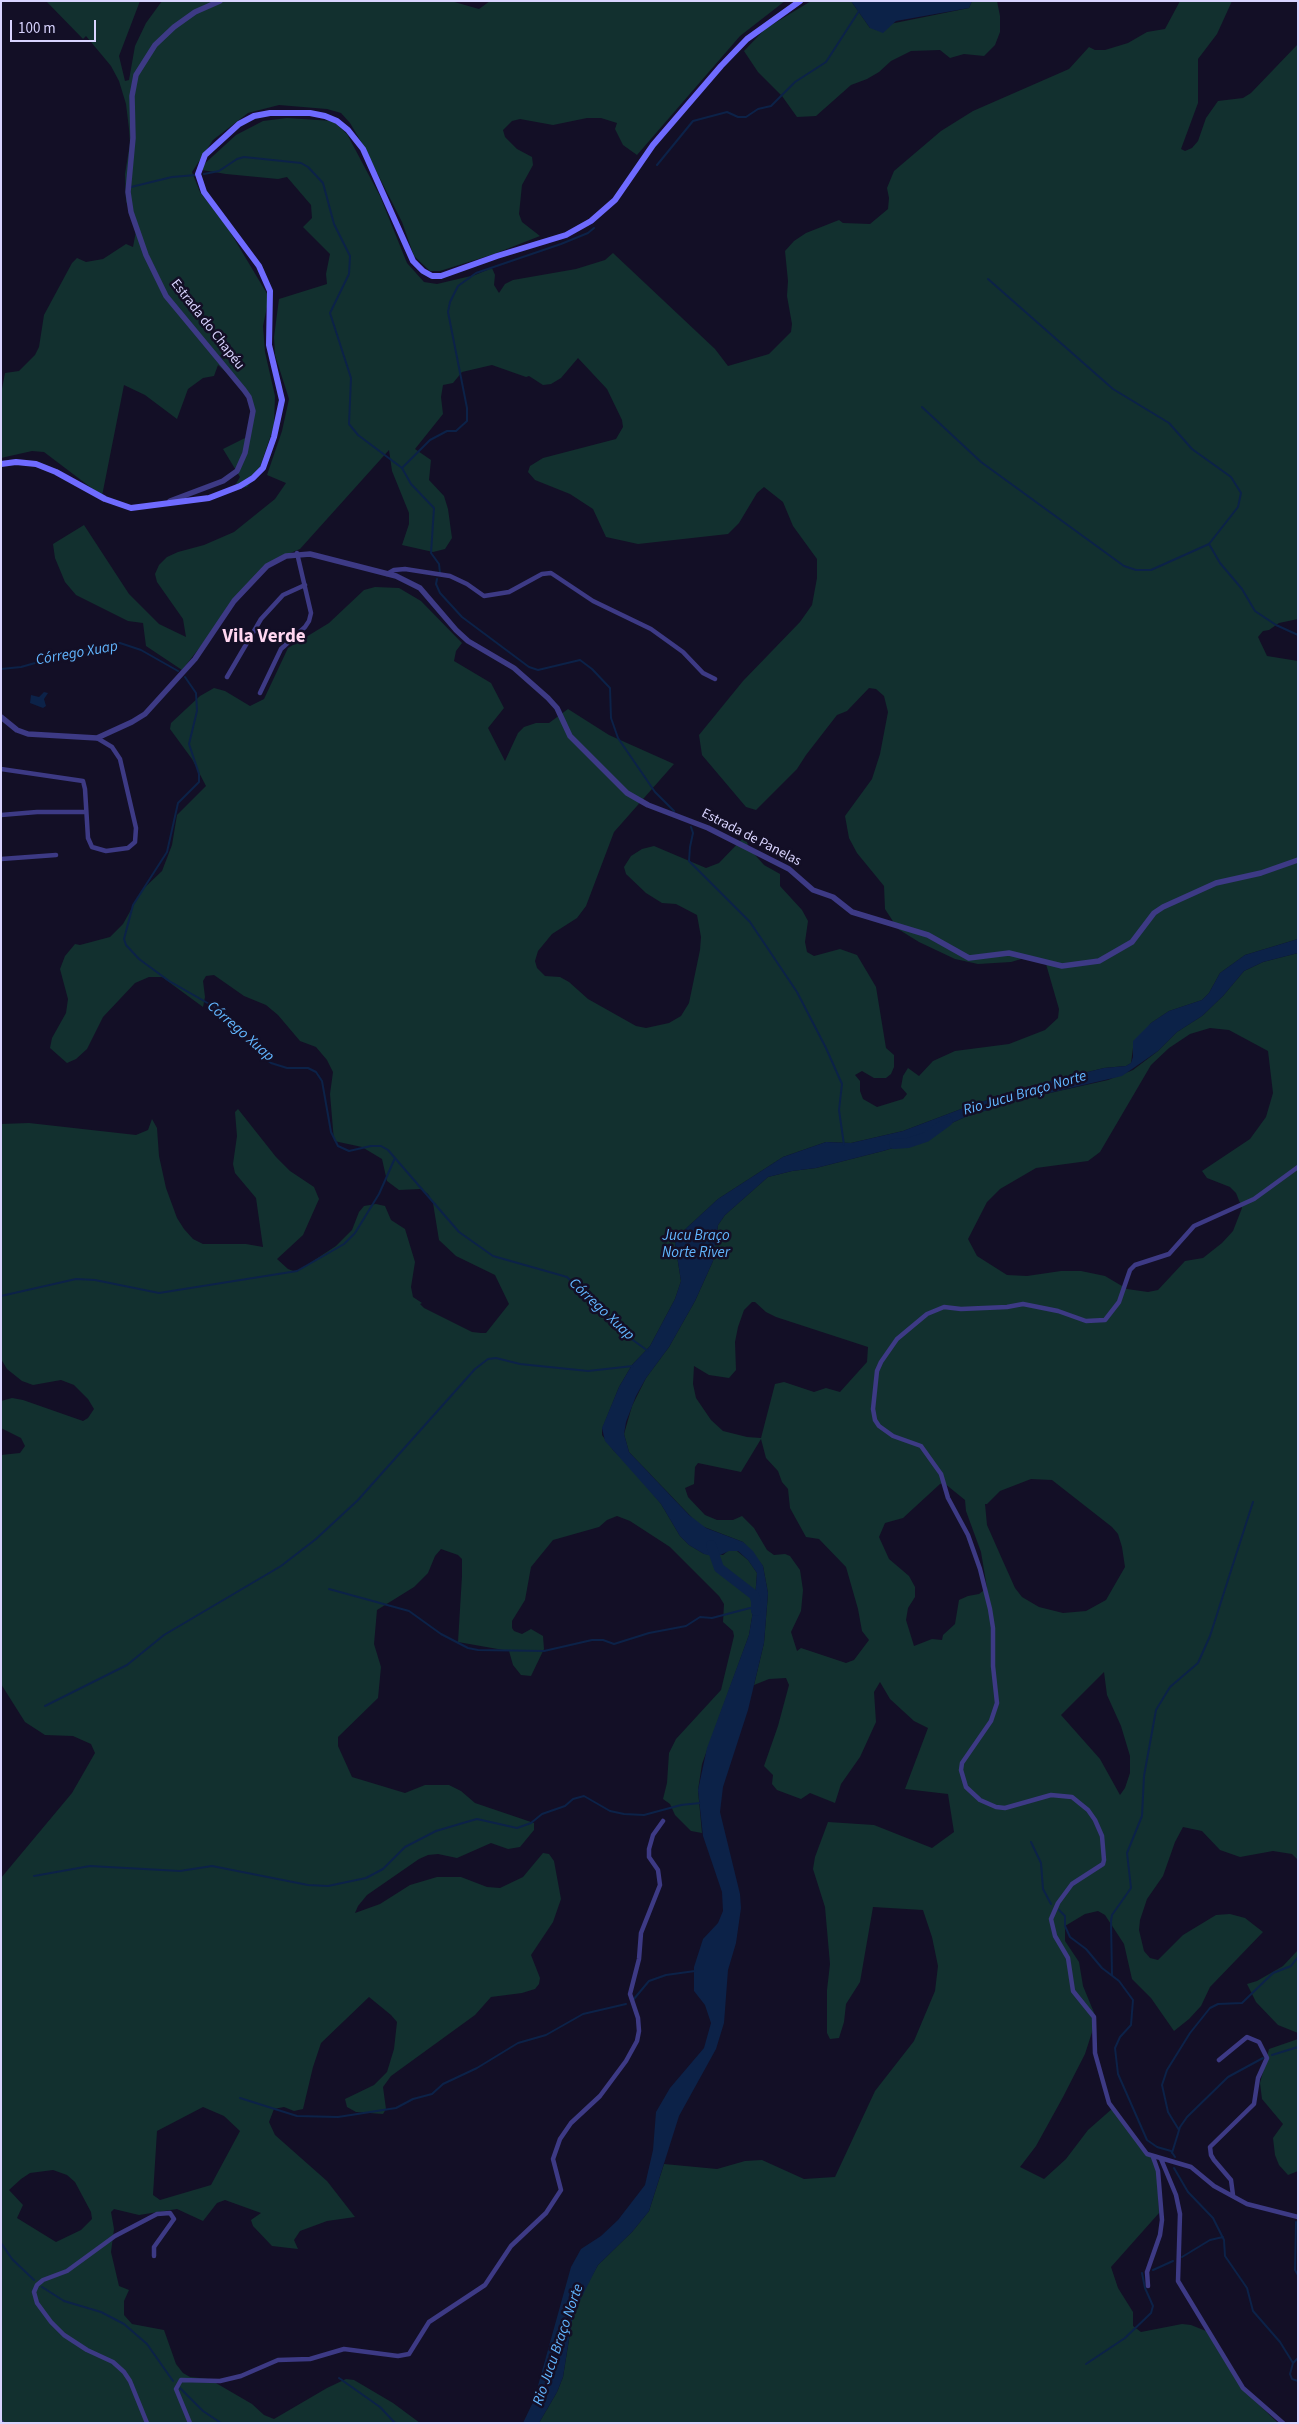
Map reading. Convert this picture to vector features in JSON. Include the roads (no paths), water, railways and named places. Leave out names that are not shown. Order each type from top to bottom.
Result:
[{"type":"main road","points":[[1,464],[16,462],[36,464],[56,472],[120,506],[140,508],[209,498],[225,493],[253,478],[263,468],[268,457],[282,400],[269,345],[271,304],[266,279],[204,192],[198,174],[205,155],[239,124],[254,116],[270,113],[310,113],[338,121],[363,149],[413,260],[423,271],[432,276],[441,276],[497,256],[566,235],[591,221],[615,200],[653,145],[721,66],[747,39],[800,1]]},
{"type":"street","name":"Estrada do Chapéu","points":[[161,505],[231,476],[236,471],[245,453],[252,421],[253,411],[249,397],[160,285],[138,236],[128,192],[133,132],[132,96],[138,70],[155,45],[174,27],[195,12],[220,1]]},
{"type":"street","name":"Estrada de Panelas","points":[[297,554],[310,554],[387,574],[409,581],[420,588],[468,641],[514,668],[532,682],[556,708],[570,736],[627,793],[648,805],[708,828],[789,869],[809,887],[833,897],[852,912],[928,935],[969,958],[1009,953],[1062,966],[1099,961],[1132,942],[1154,913],[1163,907],[1216,883],[1268,871],[1298,860]]},
{"type":"street","points":[[97,738],[145,714],[195,659],[241,592],[272,563],[297,554],[305,585],[310,613],[309,621],[281,649],[260,693]]},
{"type":"street","points":[[387,574],[394,570],[404,569],[450,576],[467,584],[484,596],[509,592],[542,574],[551,573],[593,601],[652,629],[683,652],[703,672],[715,679]]},
{"type":"street","points":[[228,678],[244,645],[261,619],[283,595],[305,585]]},
{"type":"street","points":[[1,717],[17,730],[28,734],[97,738],[112,747],[120,759],[135,816],[135,842],[122,850],[94,849],[88,838],[85,789],[82,781],[1,770]]},
{"type":"street","points":[[1,815],[37,812],[86,812]]},
{"type":"street","points":[[1,859],[56,855]]},
{"type":"street","points":[[1148,2286],[1147,2272],[1160,2235],[1162,2220],[1158,2171],[1153,2158],[1142,2148],[1106,2096],[1095,2054],[1094,2017],[1073,1991],[1068,1958],[1051,1926],[1052,1912],[1072,1884],[1103,1864],[1102,1836],[1088,1810],[1072,1797],[1051,1795],[1005,1808],[996,1807],[980,1800],[966,1787],[960,1770],[962,1762],[991,1721],[997,1703],[994,1666],[995,1647],[990,1609],[980,1569],[968,1535],[948,1498],[941,1474],[921,1446],[884,1431],[875,1420],[873,1409],[877,1371],[897,1339],[914,1322],[936,1308],[1007,1307],[1023,1304],[1058,1310],[1086,1321],[1105,1320],[1119,1302],[1130,1270],[1136,1265],[1169,1254],[1194,1226],[1254,1199],[1298,1167]]},
{"type":"street","points":[[190,2423],[176,2389],[181,2380],[220,2381],[241,2376],[278,2360],[310,2359],[344,2349],[398,2356],[409,2354],[429,2322],[485,2285],[507,2251],[546,2213],[561,2190],[553,2160],[560,2139],[571,2123],[600,2096],[626,2061],[637,2041],[638,2018],[630,1994],[639,1959],[641,1933],[660,1886],[658,1870],[649,1857],[649,1849],[653,1835],[663,1821]]},
{"type":"street","points":[[1219,2060],[1247,2037],[1259,2042],[1268,2058],[1258,2078],[1252,2109],[1210,2147],[1214,2160],[1231,2180],[1233,2195]]},
{"type":"street","points":[[1153,2158],[1191,2168],[1214,2186],[1247,2204],[1298,2217]]},
{"type":"street","points":[[1161,2159],[1176,2194],[1180,2214],[1178,2281],[1243,2388],[1283,2423]]},
{"type":"street","points":[[147,2423],[130,2381],[124,2372],[113,2362],[87,2350],[64,2334],[42,2309],[34,2292],[37,2285],[43,2280],[67,2271],[115,2236],[157,2214],[170,2213],[174,2219],[154,2247],[154,2256]]},
{"type":"water","points":[[851,1],[972,1],[969,8],[896,21],[883,33],[870,28]]},
{"type":"water","points":[[44,692],[48,693],[44,699],[46,706],[43,708],[30,703],[31,695],[39,697]]},
{"type":"water","name":"Jucu Braço Norte River","points":[[1298,939],[1298,953],[1263,962],[1244,971],[1223,996],[1202,1016],[1177,1032],[1158,1051],[1122,1076],[1019,1100],[965,1117],[906,1144],[883,1151],[816,1168],[768,1177],[725,1215],[718,1225],[713,1261],[695,1301],[669,1347],[646,1378],[636,1396],[626,1422],[624,1434],[629,1452],[689,1515],[706,1528],[743,1542],[753,1551],[763,1566],[768,1593],[764,1643],[748,1710],[723,1787],[720,1812],[740,1894],[741,1908],[736,1943],[728,1970],[724,2023],[716,2049],[679,2116],[649,2211],[632,2232],[598,2265],[573,2314],[563,2377],[557,2392],[539,2423],[523,2423],[534,2400],[571,2267],[581,2249],[601,2236],[618,2220],[645,2185],[653,2150],[656,2112],[670,2088],[704,2048],[711,2023],[705,2005],[694,1991],[694,1967],[703,1939],[718,1923],[723,1911],[722,1892],[703,1836],[698,1790],[707,1748],[749,1635],[757,1573],[748,1560],[738,1551],[729,1551],[716,1557],[704,1554],[689,1545],[680,1536],[661,1504],[605,1441],[602,1428],[619,1387],[632,1365],[650,1346],[675,1299],[681,1281],[675,1243],[679,1235],[718,1199],[783,1157],[826,1142],[851,1143],[903,1131],[977,1103],[1051,1081],[1104,1068],[1126,1066],[1131,1063],[1133,1057],[1133,1041],[1151,1023],[1169,1011],[1202,1000],[1209,993],[1220,973],[1245,955]]},
{"type":"waterway","points":[[657,165],[693,121],[727,112],[738,117],[746,117],[758,109],[771,106],[795,82],[826,62],[859,11]]},
{"type":"waterway","points":[[204,174],[219,171],[237,159],[244,157],[301,163],[308,167],[323,183],[334,224],[350,256],[349,274],[330,313],[351,378],[349,424],[358,435],[402,468],[411,484],[434,508],[431,553],[439,564],[440,573]]},
{"type":"waterway","points":[[131,187],[172,177],[196,175]]},
{"type":"waterway","points":[[402,468],[430,440],[447,431],[456,431],[467,421],[467,408],[448,312],[450,302],[458,286],[476,273],[561,244],[588,233],[594,228]]},
{"type":"waterway","points":[[922,407],[981,462],[1124,566],[1136,570],[1151,570],[1209,544],[1238,507],[1241,493],[1231,477],[1192,449],[1169,423],[1113,389],[988,279]]},
{"type":"waterway","points":[[1209,544],[1220,563],[1242,589],[1255,611],[1276,625],[1298,635]]},
{"type":"waterway","points":[[437,579],[436,584],[440,593],[462,617],[529,667],[538,670],[580,660],[592,669],[610,688],[611,718],[618,738],[655,792],[674,811]]},
{"type":"waterway","name":"Córrego Xuap","points":[[1,669],[21,667],[74,652],[120,643],[141,650],[178,671]]},
{"type":"waterway","name":"Córrego Xuap","points":[[185,677],[196,693],[197,711],[189,744],[199,774],[199,782],[178,803],[167,852],[133,905],[124,939],[126,945],[139,959],[169,981],[218,1009],[261,1056],[271,1063],[287,1068],[308,1068],[316,1072],[322,1081],[331,1132],[338,1146],[349,1151],[371,1146],[381,1146],[388,1150],[459,1232],[493,1256],[567,1277],[622,1332],[648,1351]]},
{"type":"waterway","points":[[691,827],[693,833],[689,861],[750,922],[797,992],[826,1048],[842,1084],[839,1110],[844,1145]]},
{"type":"waterway","name":"Rio Jucu Braço Norte","points":[[894,1144],[908,1143],[926,1137],[948,1121]]},
{"type":"waterway","points":[[1,1296],[76,1279],[95,1280],[159,1293],[297,1271],[344,1244],[355,1233],[379,1194],[395,1158]]},
{"type":"waterway","points":[[45,1706],[127,1665],[164,1635],[281,1566],[316,1539],[358,1500],[475,1369],[488,1359],[496,1358],[520,1364],[588,1371],[633,1366]]},
{"type":"waterway","points":[[1112,1975],[1111,1921],[1112,1915],[1131,1888],[1127,1853],[1142,1816],[1144,1776],[1156,1710],[1170,1687],[1198,1663],[1210,1636],[1253,1502]]},
{"type":"waterway","name":"Rio Jucu Braço Norte","points":[[711,1545],[719,1568],[754,1595],[756,1611]]},
{"type":"waterway","points":[[329,1589],[409,1611],[441,1634],[468,1648],[478,1650],[544,1651],[592,1640],[603,1640],[614,1644],[649,1633],[686,1626],[700,1617],[712,1618],[750,1608],[754,1610]]},
{"type":"waterway","points":[[34,1876],[90,1866],[180,1871],[212,1866],[308,1885],[328,1886],[366,1878],[383,1869],[405,1847],[436,1831],[477,1819],[517,1828],[531,1823],[542,1814],[565,1806],[573,1799],[584,1796],[610,1811],[624,1814],[644,1815],[681,1805],[700,1803]]},
{"type":"waterway","points":[[1031,1842],[1041,1863],[1043,1889],[1051,1904]]},
{"type":"waterway","points":[[1059,1910],[1065,1916],[1065,1926],[1070,1937],[1086,1949],[1102,1968],[1119,1981],[1133,2000],[1131,2025],[1120,2037],[1115,2048],[1118,2074],[1147,2140],[1157,2147],[1171,2151],[1175,2157]]},
{"type":"waterway","points":[[1179,2130],[1168,2112],[1162,2085],[1167,2070],[1190,2033],[1210,2008],[1218,2004],[1242,2003],[1273,1973],[1291,1966],[1298,1957]]},
{"type":"waterway","points":[[633,2000],[649,1981],[666,1975],[695,1971]]},
{"type":"waterway","points":[[240,2098],[297,2116],[338,2117],[396,2108],[413,2099],[432,2094],[443,2084],[477,2068],[518,2043],[546,2035],[583,2014],[626,2004]]},
{"type":"waterway","points":[[1272,2055],[1298,2047]]},
{"type":"waterway","points":[[1172,2153],[1180,2127],[1187,2117],[1228,2077],[1263,2058]]},
{"type":"waterway","points":[[1174,2168],[1188,2192],[1213,2218],[1224,2240],[1225,2256],[1247,2288],[1253,2311],[1280,2342],[1293,2363]]},
{"type":"waterway","points":[[1298,2180],[1298,2188]]},
{"type":"waterway","points":[[1296,2222],[1295,2270],[1298,2275]]},
{"type":"waterway","points":[[1182,2257],[1210,2240],[1223,2237]]},
{"type":"waterway","points":[[1,2243],[12,2259],[34,2280]]},
{"type":"waterway","points":[[1153,2270],[1173,2261]]},
{"type":"waterway","points":[[1086,2364],[1125,2338],[1151,2313],[1153,2306],[1145,2288],[1142,2273]]},
{"type":"waterway","points":[[42,2287],[64,2301],[101,2312],[124,2324],[147,2344],[173,2381]]},
{"type":"waterway","points":[[1298,2358],[1293,2363],[1290,2374],[1292,2379],[1298,2381]]},
{"type":"waterway","points":[[339,2378],[380,2407],[395,2423]]},
{"type":"waterway","points":[[178,2386],[203,2411],[221,2423]]},
{"type":"district","name":"Vila Verde","points":[[264,638]]}]
